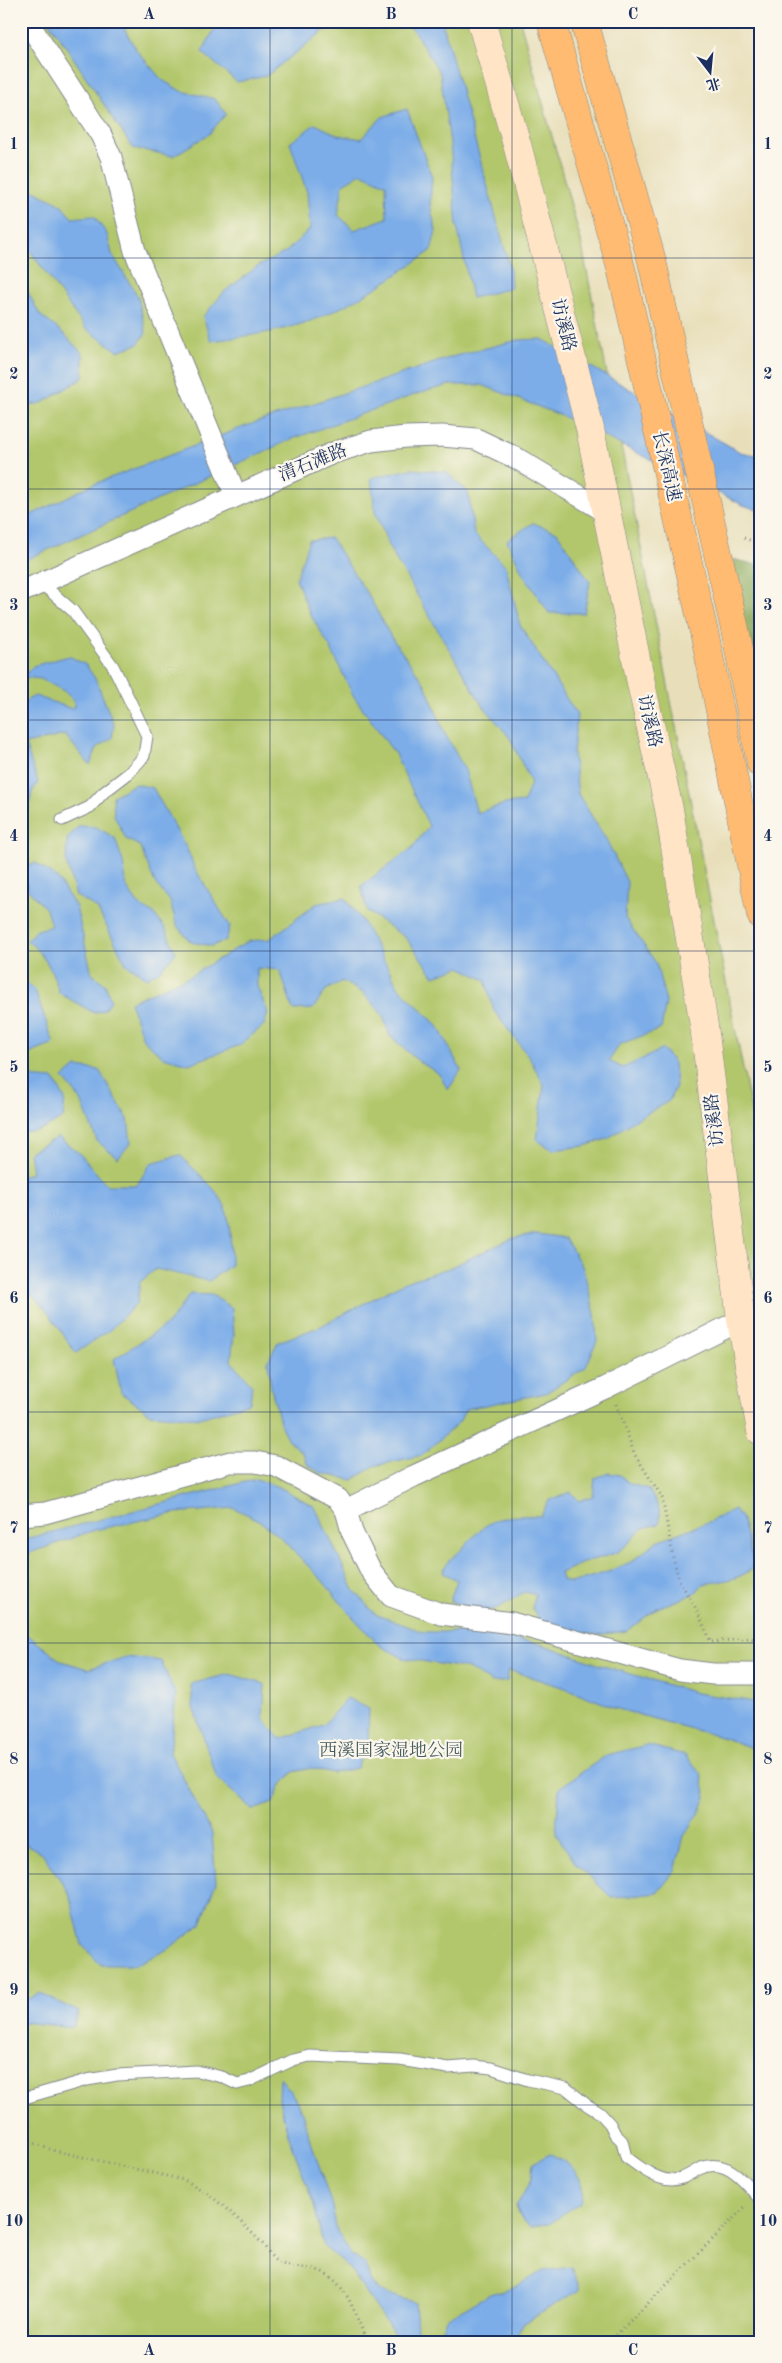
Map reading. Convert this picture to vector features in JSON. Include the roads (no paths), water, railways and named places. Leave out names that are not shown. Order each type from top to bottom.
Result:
[{"type":"highway","name":"长深高速","points":[[551,21],[621,268],[706,641],[761,915]]},
{"type":"highway","name":"长深高速","points":[[584,21],[652,261],[736,634],[761,764]]},
{"type":"street","points":[[26,21],[101,135],[111,157],[135,251],[236,496]]},
{"type":"street","name":"访溪路","points":[[481,21],[518,148],[590,429],[642,688],[669,809],[690,932],[741,1320],[761,1431]]},
{"type":"street","name":"清石滩路","points":[[21,592],[333,453],[371,441],[442,436],[476,439],[516,458],[608,514]]},
{"type":"street","points":[[346,1510],[414,1476],[605,1388],[741,1320]]},
{"type":"street","points":[[21,1515],[45,1513],[230,1462],[255,1462],[276,1466],[338,1499],[346,1510],[352,1532],[371,1571],[391,1596],[441,1614],[512,1622],[680,1670],[713,1674],[761,1674]]},
{"type":"lane","points":[[41,583],[73,611],[113,666],[147,736],[144,756],[129,773],[103,792],[90,807],[62,820]]},
{"type":"lane","points":[[21,2099],[87,2080],[117,2075],[197,2071],[222,2077],[238,2084],[250,2081],[293,2060],[310,2056],[400,2060],[448,2068],[474,2066],[491,2068],[528,2080],[566,2088],[600,2113],[610,2124],[622,2141],[626,2157],[654,2175],[669,2180],[683,2179],[700,2168],[714,2164],[734,2171],[757,2196]]},
{"type":"water","points":[[48,21],[120,21],[137,51],[162,80],[181,91],[215,99],[226,114],[209,134],[173,156],[133,148]]},
{"type":"water","points":[[219,21],[442,21],[510,268],[511,288],[472,298],[457,226],[450,143],[440,73],[412,28],[375,22],[334,23],[266,76],[237,82],[202,52]]},
{"type":"water","points":[[407,109],[432,177],[430,205],[436,231],[431,251],[392,278],[323,316],[296,326],[211,341],[203,317],[224,292],[258,266],[286,252],[310,229],[307,192],[290,143],[315,124],[338,135],[361,139],[382,117]],"holes":[[[361,173],[386,184],[387,218],[354,230],[338,215],[343,184]]]},
{"type":"water","points":[[32,190],[60,204],[72,218],[94,216],[107,234],[112,254],[138,297],[146,333],[138,344],[118,351],[86,329],[21,238],[21,203]]},
{"type":"water","points":[[21,279],[40,315],[63,333],[83,354],[83,378],[42,403],[21,406]]},
{"type":"water","points":[[542,339],[740,452],[761,456],[761,511],[743,505],[560,415],[482,385],[449,385],[417,394],[292,439],[21,562],[21,520],[89,486],[249,425],[455,356],[518,340]]},
{"type":"water","points":[[411,469],[446,472],[468,492],[474,534],[506,566],[520,625],[577,715],[573,753],[578,794],[607,841],[627,882],[625,918],[656,963],[666,1002],[661,1029],[620,1044],[609,1061],[623,1068],[663,1049],[674,1063],[676,1086],[669,1101],[635,1120],[607,1139],[584,1146],[553,1150],[537,1140],[544,1085],[529,1057],[494,1011],[485,980],[460,967],[434,976],[406,938],[367,911],[361,886],[412,848],[429,826],[395,754],[353,695],[330,647],[310,614],[296,579],[309,540],[331,538],[371,600],[391,637],[425,684],[445,734],[465,770],[477,813],[505,804],[524,802],[531,783],[510,738],[481,703],[391,551],[375,512],[371,478]]},
{"type":"water","points":[[533,523],[557,532],[590,582],[584,613],[549,613],[523,574],[507,540]]},
{"type":"water","points":[[69,656],[86,665],[96,680],[114,725],[112,738],[97,748],[90,765],[65,735],[25,744],[38,782],[32,792],[28,811],[21,813],[21,711],[27,700],[35,696],[70,708],[74,707],[74,701],[64,691],[41,679],[23,677],[33,666]]},
{"type":"water","points":[[135,784],[153,788],[187,849],[195,869],[230,926],[226,940],[212,946],[191,942],[177,926],[170,901],[155,883],[140,846],[126,839],[114,815],[113,796]]},
{"type":"water","points":[[79,826],[96,827],[115,838],[123,862],[127,888],[139,905],[154,914],[165,928],[176,953],[160,970],[147,978],[126,964],[97,908],[76,896],[66,862],[67,839]]},
{"type":"water","points":[[36,863],[57,878],[76,907],[92,974],[105,984],[111,1001],[104,1010],[94,1013],[59,993],[48,964],[27,940],[35,931],[51,926],[46,909],[28,890],[22,867]]},
{"type":"water","points":[[345,898],[363,922],[399,988],[438,1026],[461,1070],[448,1090],[439,1074],[417,1060],[390,1036],[382,1014],[363,993],[342,981],[326,990],[313,1009],[293,1010],[280,970],[257,968],[257,986],[268,1013],[264,1025],[240,1045],[189,1064],[163,1057],[143,1039],[130,1002],[190,976],[249,941],[270,939],[316,904]]},
{"type":"water","points":[[21,979],[35,990],[54,1044],[21,1057]]},
{"type":"water","points":[[76,1067],[99,1070],[128,1119],[131,1143],[118,1158],[97,1141],[81,1100],[63,1078]]},
{"type":"water","points":[[21,1078],[54,1079],[65,1099],[63,1118],[49,1126],[32,1132],[21,1130]]},
{"type":"water","points":[[58,1137],[79,1153],[107,1185],[137,1185],[151,1163],[180,1155],[209,1184],[223,1202],[228,1216],[230,1233],[231,1265],[209,1281],[156,1269],[140,1282],[137,1303],[111,1329],[76,1353],[52,1317],[37,1300],[21,1290],[21,1176],[32,1173],[29,1152]]},
{"type":"water","points":[[537,1234],[565,1238],[583,1268],[595,1314],[597,1341],[586,1367],[546,1393],[466,1409],[459,1422],[423,1455],[374,1466],[353,1480],[320,1473],[307,1464],[303,1453],[288,1440],[281,1426],[271,1388],[268,1361],[278,1342],[319,1327],[405,1282],[449,1268],[513,1238]]},
{"type":"water","points":[[190,1294],[212,1295],[232,1308],[234,1334],[231,1361],[252,1385],[250,1403],[200,1418],[151,1414],[121,1393],[114,1359],[168,1324]]},
{"type":"water","points":[[609,1473],[620,1475],[630,1484],[649,1489],[659,1510],[659,1524],[643,1528],[627,1545],[616,1553],[583,1563],[560,1573],[562,1580],[571,1583],[608,1572],[633,1561],[657,1541],[711,1521],[734,1509],[741,1517],[755,1567],[748,1572],[725,1581],[703,1584],[694,1594],[657,1608],[627,1631],[595,1635],[555,1627],[538,1619],[532,1607],[536,1595],[524,1592],[495,1609],[488,1610],[473,1608],[450,1601],[457,1580],[443,1573],[446,1565],[488,1524],[514,1516],[541,1516],[548,1501],[571,1492],[579,1501],[593,1496],[595,1478]]},
{"type":"water","points":[[257,1479],[281,1488],[315,1507],[354,1590],[375,1614],[423,1632],[467,1632],[502,1636],[544,1645],[600,1665],[696,1693],[761,1703],[761,1751],[721,1737],[618,1709],[568,1689],[509,1670],[507,1681],[492,1683],[470,1669],[403,1658],[379,1645],[322,1580],[277,1534],[257,1519],[234,1508],[176,1513],[95,1530],[21,1556],[21,1540]]},
{"type":"water","points":[[21,1636],[29,1636],[61,1661],[88,1669],[126,1657],[161,1661],[176,1695],[170,1753],[212,1833],[216,1882],[201,1924],[168,1949],[135,1965],[101,1965],[82,1945],[69,1893],[43,1854],[21,1841]]},
{"type":"water","points":[[229,1674],[265,1684],[263,1718],[280,1739],[323,1725],[347,1698],[369,1709],[368,1741],[357,1768],[333,1773],[311,1768],[293,1772],[279,1788],[273,1803],[253,1810],[217,1778],[193,1707],[191,1684]]},
{"type":"water","points":[[647,1745],[685,1755],[701,1773],[706,1797],[699,1814],[684,1836],[675,1871],[657,1893],[612,1898],[576,1864],[556,1834],[559,1788],[607,1755]]},
{"type":"water","points":[[39,1993],[79,2012],[73,2027],[21,2022],[21,2003]]},
{"type":"water","points":[[280,2077],[299,2104],[332,2206],[337,2231],[351,2255],[365,2263],[375,2287],[385,2293],[415,2303],[418,2342],[400,2342],[348,2267],[323,2246],[314,2205],[287,2131],[279,2100]]},
{"type":"water","points":[[550,2154],[565,2162],[576,2172],[582,2185],[581,2202],[549,2223],[530,2227],[523,2221],[516,2207],[531,2180],[533,2163]]},
{"type":"water","points":[[572,2267],[580,2290],[525,2322],[512,2342],[437,2342],[446,2318],[490,2294],[517,2286],[543,2271]]},
{"type":"park label","name":"西溪国家湿地公园","points":[[391,1751]]}]
